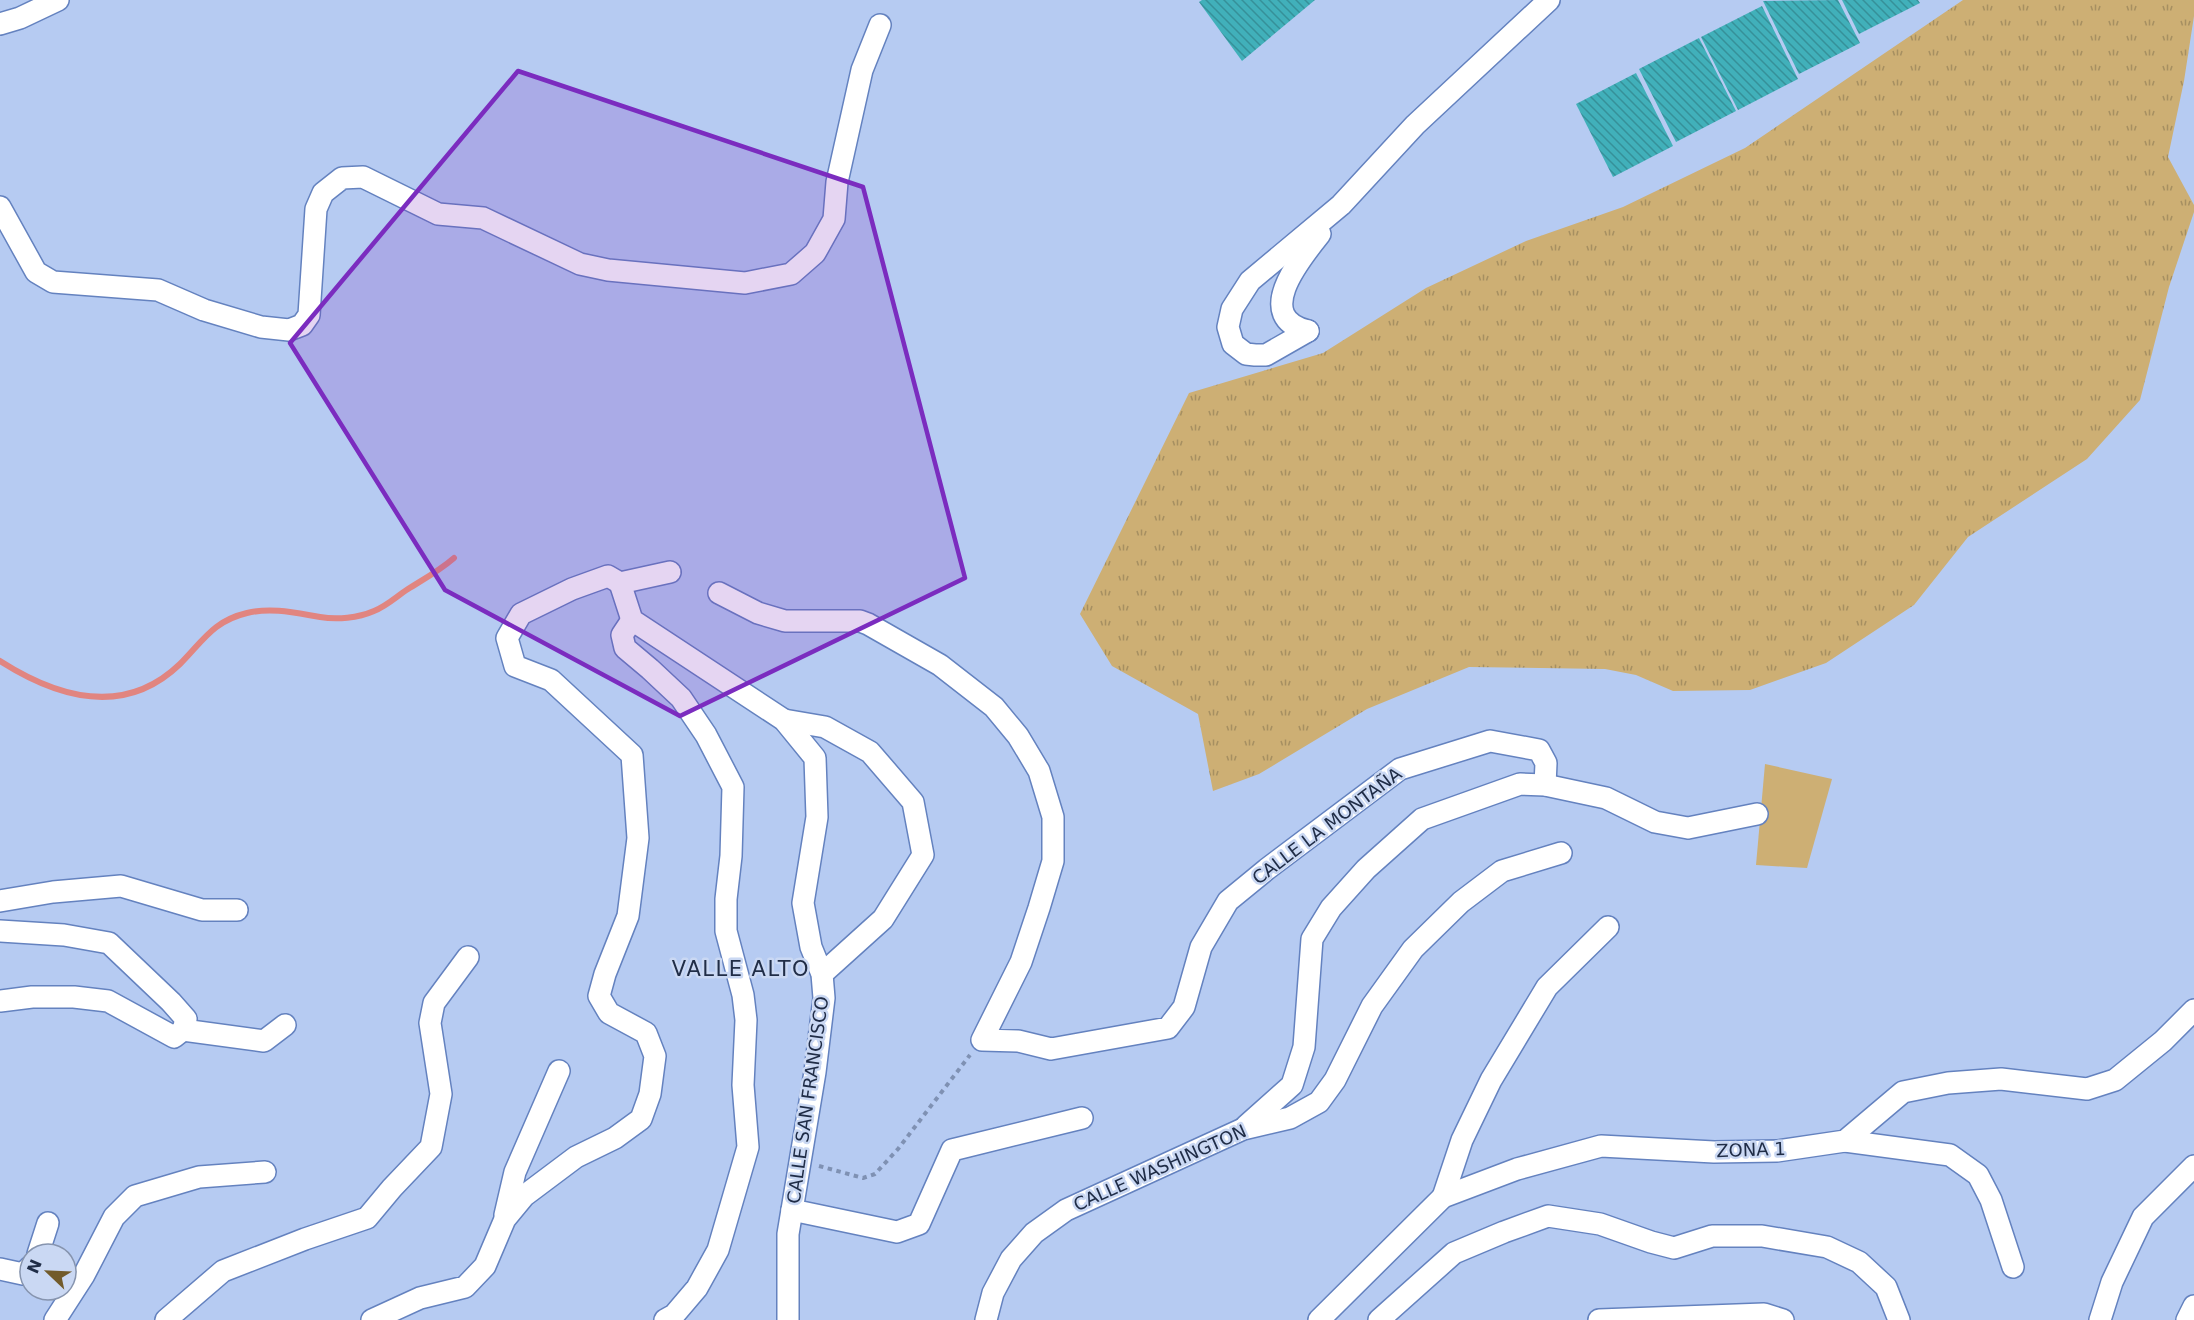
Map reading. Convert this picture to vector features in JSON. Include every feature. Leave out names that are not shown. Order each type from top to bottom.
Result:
[{"type":"street","points":[[0,24],[20,18],[58,0]]},
{"type":"street","points":[[1341,205],[1250,281],[1233,309],[1228,327],[1233,344],[1240,350],[1246,354],[1266,355],[1308,331],[1288,322],[1284,314],[1283,292],[1296,264],[1341,205],[1415,125],[1549,0]]},
{"type":"street","points":[[0,207],[36,272],[53,282],[158,290],[204,310],[261,327],[289,330],[302,326],[309,315],[316,209],[323,193],[342,178],[363,177],[438,214],[483,218],[580,264],[608,270],[745,283],[791,274],[815,253],[834,219],[837,182],[862,70],[880,25]]},
{"type":"street","points":[[505,1219],[524,1196],[576,1157],[615,1138],[641,1119],[650,1094],[654,1056],[646,1034],[609,1013],[599,996],[605,974],[628,916],[638,838],[632,755],[551,680],[515,666],[507,638],[520,614],[572,589],[608,576],[620,583],[670,573]]},
{"type":"street","points":[[620,583],[632,620],[622,635],[625,648],[681,698],[706,735],[733,787],[726,931],[743,995],[746,1020],[743,1085],[748,1147],[718,1250],[697,1288],[674,1315],[665,1320]]},
{"type":"street","points":[[719,593],[758,613],[785,621],[860,621],[868,624],[940,665],[994,707],[1018,736],[1039,771],[1053,817],[1053,861],[1021,962],[982,1040]]},
{"type":"street","name":"CALLE SAN FRANCISCO","points":[[632,620],[784,720],[815,758],[817,817],[803,903],[811,946],[822,974],[824,998],[789,1234],[788,1320]]},
{"type":"street","points":[[784,720],[825,728],[870,752],[913,802],[923,855],[883,919],[822,974]]},
{"type":"street","name":"CALLE LA MONTAÑA","points":[[982,1040],[1018,1041],[1051,1048],[1168,1028],[1184,1007],[1201,947],[1228,902],[1267,869],[1400,769],[1490,741],[1539,750],[1546,763],[1545,785]]},
{"type":"street","points":[[1243,1129],[1292,1085],[1305,1047],[1312,939],[1331,908],[1366,869],[1422,819],[1520,784],[1545,785],[1606,798],[1655,822],[1688,828],[1757,814]]},
{"type":"street","name":"CALLE WASHINGTON","points":[[986,1320],[993,1293],[1011,1259],[1034,1233],[1066,1210],[1243,1129],[1290,1118],[1318,1102],[1335,1080],[1372,1006],[1413,949],[1461,902],[1502,871],[1560,853]]},
{"type":"street","points":[[0,901],[53,892],[121,886],[202,910],[237,910]]},
{"type":"street","points":[[1443,1197],[1462,1140],[1491,1080],[1548,987],[1608,927]]},
{"type":"street","points":[[0,931],[64,936],[109,943],[186,1019],[183,1030],[174,1037],[108,1001],[74,997],[32,997],[0,1001]]},
{"type":"street","points":[[166,1320],[223,1271],[367,1218],[431,1147],[441,1094],[430,1023],[434,1004],[468,957]]},
{"type":"street","points":[[1845,1141],[1903,1092],[1948,1083],[2001,1079],[2087,1089],[2115,1080],[2163,1041],[2194,1010]]},
{"type":"street","points":[[183,1030],[264,1041],[285,1025]]},
{"type":"street","points":[[372,1320],[420,1298],[465,1287],[485,1266],[505,1219],[515,1172],[559,1071]]},
{"type":"street","points":[[792,1210],[897,1232],[919,1224],[952,1150],[1082,1118]]},
{"type":"street","name":"ZONA 1","points":[[1319,1320],[1443,1197],[1517,1168],[1601,1146],[1714,1152],[1777,1151],[1845,1141],[1950,1155],[1978,1174],[1991,1200],[2013,1267]]},
{"type":"street","points":[[2100,1320],[2112,1282],[2143,1217],[2194,1166]]},
{"type":"street","points":[[55,1320],[84,1275],[114,1218],[135,1196],[199,1177],[265,1172]]},
{"type":"street","points":[[1379,1320],[1454,1253],[1548,1216],[1600,1224],[1674,1248],[1712,1236],[1762,1236],[1827,1247],[1859,1262],[1886,1287],[1899,1320]]},
{"type":"street","points":[[42,1242],[48,1223]]},
{"type":"street","points":[[0,1269],[18,1273]]},
{"type":"street","points":[[2187,1320],[2194,1306]]},
{"type":"street","points":[[1599,1320],[1732,1317],[1764,1314],[1783,1320]]},
{"type":"path","points":[[801,1161],[863,1178],[875,1174],[898,1149],[982,1040]]},
{"type":"highlighted area","points":[[518,71],[863,187],[965,578],[680,716],[445,590],[290,343]]},
{"type":"green space","points":[[1963,0],[2194,0],[2194,16],[2184,81],[2168,157],[2194,205],[2194,212],[2169,287],[2140,400],[2087,459],[1968,537],[1914,605],[1826,663],[1750,690],[1673,691],[1636,675],[1605,669],[1469,667],[1367,709],[1259,774],[1213,791],[1198,714],[1112,666],[1080,614],[1189,393],[1323,353],[1426,288],[1526,241],[1623,207],[1745,148]]},
{"type":"green space","points":[[1765,764],[1832,779],[1807,868],[1756,865]]},
{"type":"building","points":[[1202,0],[1315,0],[1242,61],[1199,2]]},
{"type":"building","points":[[1838,0],[1860,43],[1799,74],[1763,1]]},
{"type":"building","points":[[1842,0],[1918,0],[1920,3],[1859,34]]},
{"type":"building","points":[[1762,6],[1798,79],[1738,110],[1701,37]]},
{"type":"building","points":[[1699,38],[1736,111],[1676,142],[1639,69]]},
{"type":"building","points":[[1636,73],[1673,146],[1613,177],[1576,104]]},
{"type":"waterway","points":[[0,661],[45,685],[68,692],[91,696],[114,696],[137,691],[159,681],[180,664],[209,633],[225,621],[256,611],[284,611],[333,618],[361,615],[383,606],[454,558]]},
{"type":"district","name":"VALLE ALTO","points":[[741,969]]}]
